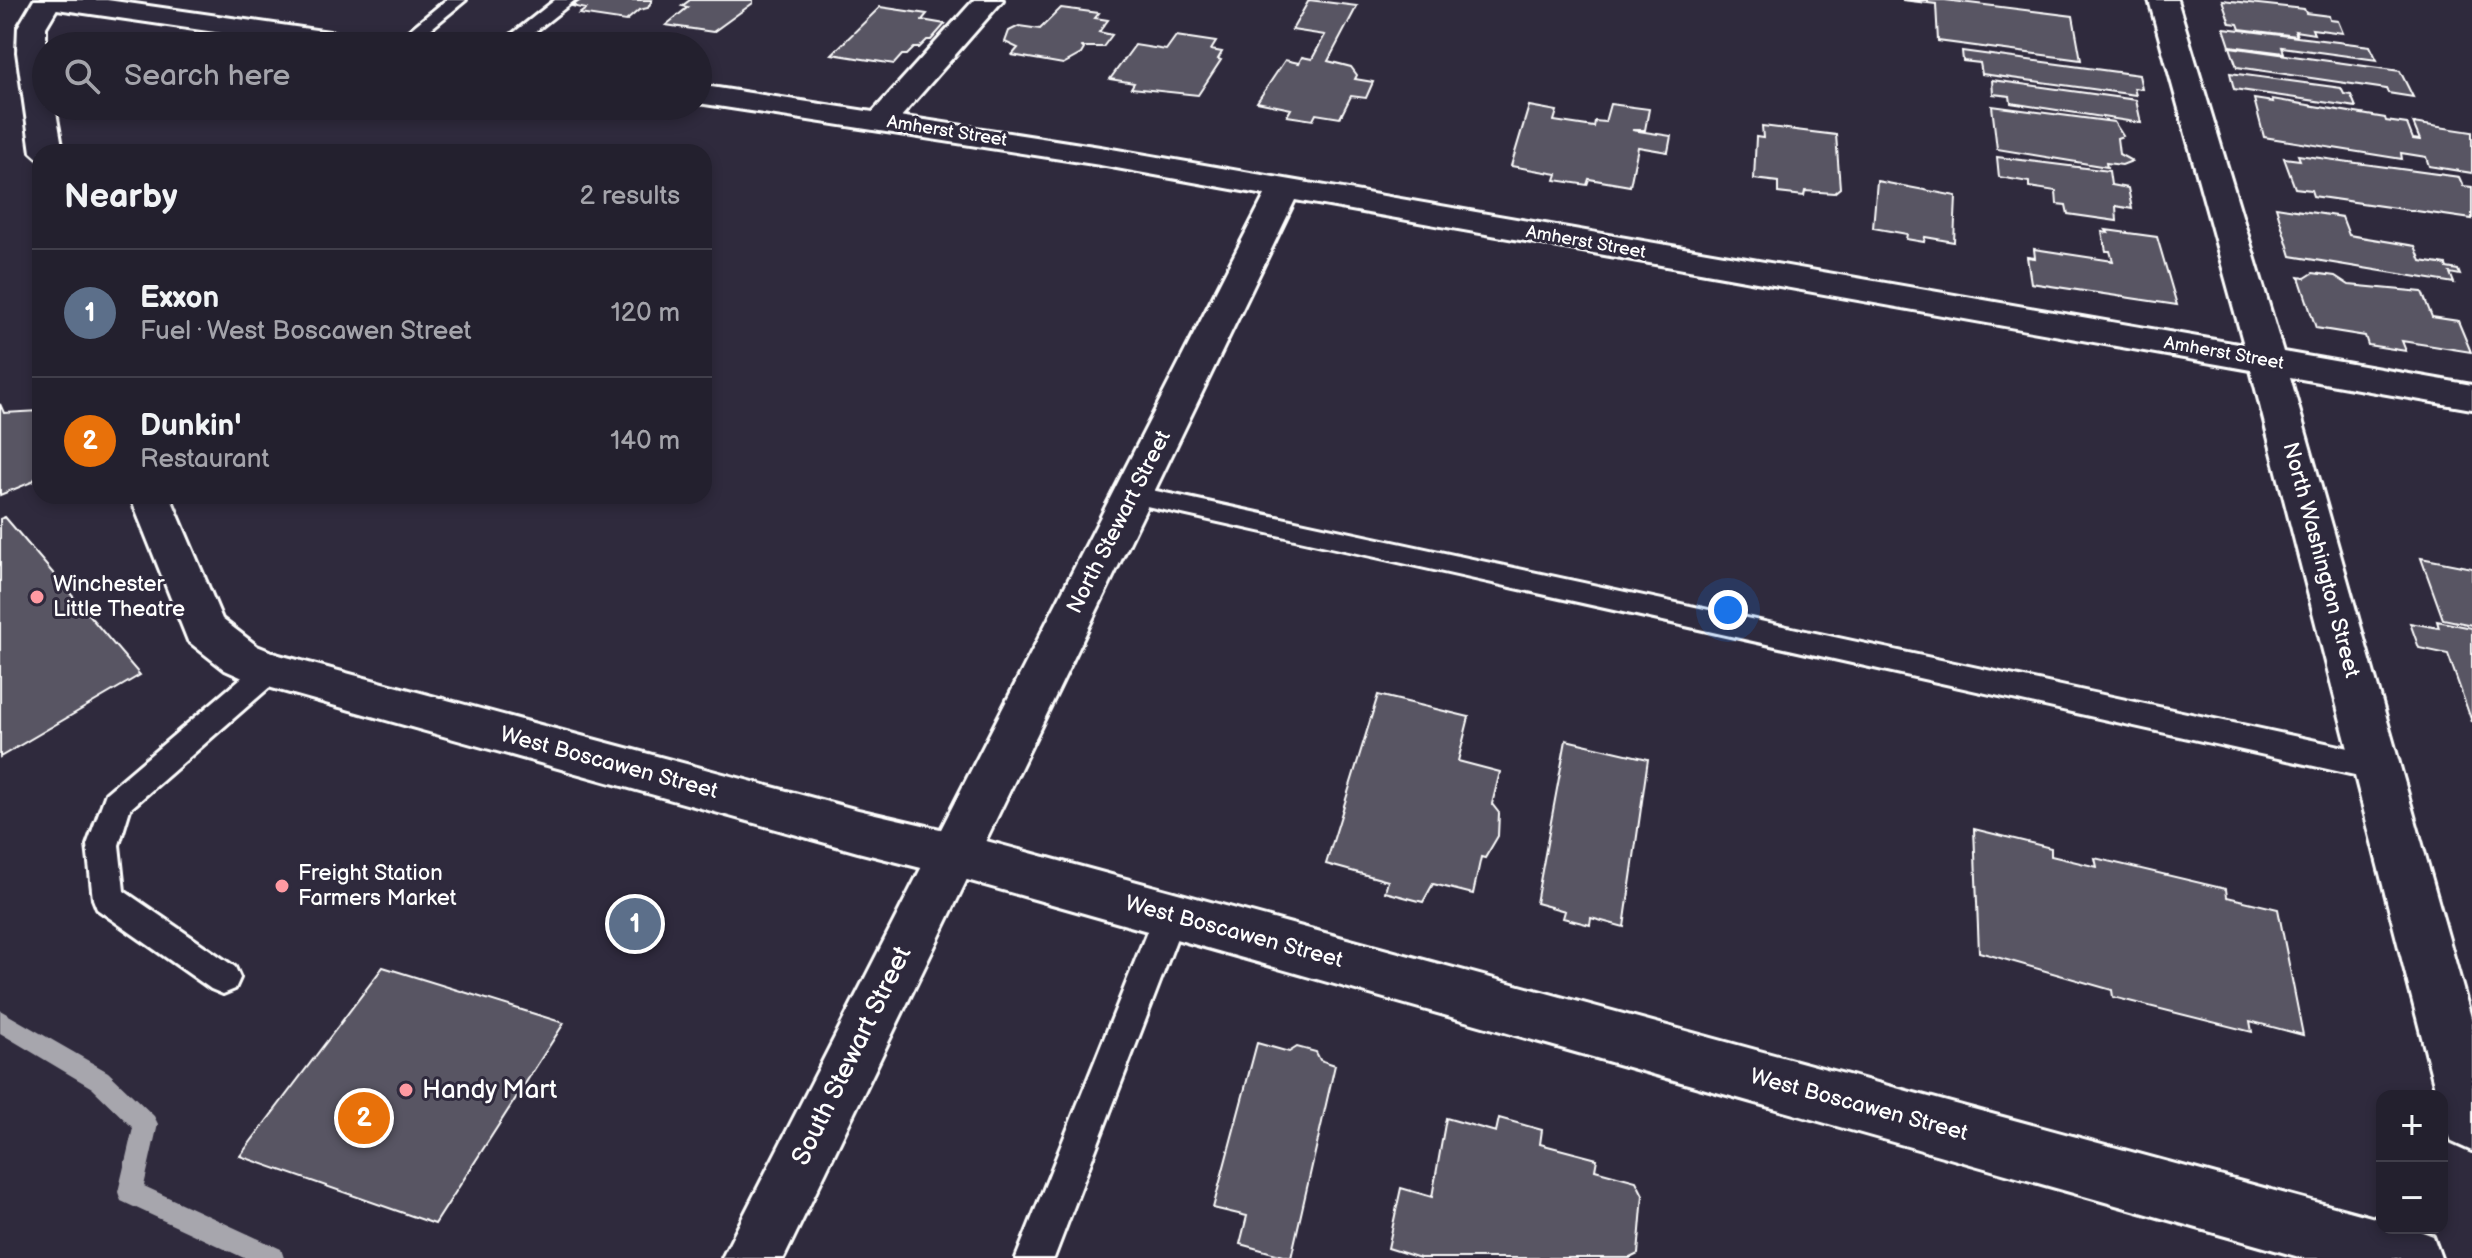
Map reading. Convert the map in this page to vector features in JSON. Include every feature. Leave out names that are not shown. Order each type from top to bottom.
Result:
[{"type":"street","points":[[32,59],[32,27],[49,0],[273,32]]},
{"type":"street","points":[[882,120],[989,0]]},
{"type":"street","name":"North Washington Street","points":[[2163,0],[2267,361],[2472,1122]]},
{"type":"street","points":[[5,71],[32,98]]},
{"type":"street","name":"Amherst Street","points":[[712,96],[882,120],[2472,397]]},
{"type":"street","points":[[42,120],[46,144]]},
{"type":"street","name":"North Stewart Street","points":[[953,854],[1284,189]]},
{"type":"street","name":"West Boscawen Street","points":[[153,504],[204,629],[241,658],[270,670],[843,827],[953,854],[2411,1258]]},
{"type":"street","name":"South Stewart Street","points":[[752,1258],[953,854]]},
{"type":"lane","points":[[417,32],[457,0]]},
{"type":"lane","points":[[524,32],[566,0]]},
{"type":"lane","points":[[1133,495],[2377,767]]},
{"type":"lane","points":[[223,978],[109,899],[103,845],[117,802],[270,670]]},
{"type":"lane","points":[[1035,1258],[1170,914]]},
{"type":"building","points":[[581,0],[652,0],[648,8],[639,10],[626,21],[579,14],[586,9],[572,6]]},
{"type":"building","points":[[690,0],[753,0],[753,3],[713,32],[666,25],[688,7],[682,6]]},
{"type":"building","points":[[1309,0],[1357,6],[1328,61],[1351,67],[1357,75],[1355,79],[1373,82],[1366,98],[1351,96],[1340,118],[1316,114],[1313,120],[1287,116],[1291,109],[1257,102],[1285,60],[1299,63],[1302,57],[1312,59],[1325,35],[1292,30]]},
{"type":"building","points":[[1902,0],[1945,0],[2073,16],[2081,60],[1938,41],[1936,4]]},
{"type":"building","points":[[2222,0],[2304,9],[2306,13],[2329,16],[2330,20],[2338,21],[2343,33],[2312,29],[2314,34],[2295,31],[2297,36],[2240,29],[2238,24],[2230,23]]},
{"type":"building","points":[[880,7],[927,14],[922,20],[945,24],[931,40],[902,55],[894,64],[832,54]]},
{"type":"building","points":[[1061,8],[1099,13],[1095,18],[1108,20],[1099,32],[1112,35],[1103,47],[1082,47],[1081,54],[1063,64],[1012,55],[1018,48],[1005,42],[1009,31],[1019,26],[1040,29]]},
{"type":"building","points":[[2224,28],[2370,46],[2377,60],[2282,47],[2284,53],[2230,46]]},
{"type":"building","points":[[1176,36],[1216,42],[1211,50],[1222,52],[1218,59],[1221,60],[1198,95],[1131,88],[1134,83],[1110,79],[1135,45],[1166,50]]},
{"type":"building","points":[[2230,47],[2400,71],[2413,97],[2388,93],[2386,89],[2237,67]]},
{"type":"building","points":[[1962,51],[2139,75],[2142,89],[2134,88],[2136,95],[1982,74],[1980,63],[1963,61]]},
{"type":"building","points":[[2230,73],[2341,88],[2344,94],[2351,95],[2356,107],[2234,89]]},
{"type":"building","points":[[1992,80],[2136,100],[2141,123],[2011,103],[2010,96],[1993,94]]},
{"type":"building","points":[[2254,99],[2273,102],[2272,99],[2385,118],[2386,121],[2407,124],[2413,139],[2420,140],[2413,123],[2472,132],[2472,173],[2429,166],[2426,157],[2401,153],[2402,159],[2264,137]]},
{"type":"building","points":[[1610,104],[1649,109],[1645,130],[1632,130],[1671,136],[1668,152],[1638,147],[1630,186],[1589,179],[1587,185],[1555,180],[1557,174],[1511,166],[1529,106],[1557,111],[1554,121],[1594,127],[1595,121],[1605,122]]},
{"type":"building","points":[[1992,106],[2114,122],[2123,136],[2117,138],[2119,154],[2132,161],[2122,165],[2106,163],[2107,167],[1997,149]]},
{"type":"building","points":[[1762,126],[1836,135],[1840,188],[1834,193],[1805,191],[1804,196],[1778,193],[1778,182],[1754,179],[1756,137],[1763,138]]},
{"type":"building","points":[[2298,155],[2459,177],[2463,186],[2472,187],[2472,219],[2313,196],[2311,190],[2295,188],[2284,158],[2300,160]]},
{"type":"building","points":[[1997,157],[2109,171],[2111,185],[2128,188],[2132,209],[2116,206],[2117,221],[2068,214],[2066,205],[2057,204],[2056,191],[2029,187],[2029,182],[1999,177]]},
{"type":"building","points":[[1877,181],[1956,196],[1954,242],[1925,237],[1924,242],[1906,239],[1907,234],[1873,228]]},
{"type":"building","points":[[2276,207],[2342,217],[2349,235],[2415,246],[2421,261],[2446,265],[2458,270],[2460,275],[2450,273],[2454,283],[2291,256]]},
{"type":"building","points":[[2106,230],[2157,237],[2177,305],[2031,283],[2027,257],[2035,258],[2034,249],[2113,261],[2110,251],[2106,251],[2102,232],[2108,233]]},
{"type":"building","points":[[2313,273],[2335,276],[2349,285],[2422,292],[2432,317],[2458,321],[2471,352],[2402,341],[2406,351],[2368,345],[2365,336],[2316,328],[2299,277],[2305,278]]},
{"type":"building","points":[[0,404],[4,413],[32,411],[32,482],[0,495]]},
{"type":"building","name":"Winchester Little Theatre","points":[[5,517],[140,675],[0,757],[0,519]]},
{"type":"building","points":[[2421,558],[2472,568],[2472,625],[2443,619]]},
{"type":"building","points":[[2437,621],[2472,628],[2472,722],[2448,654],[2419,648],[2410,623],[2439,628]]},
{"type":"building","points":[[1378,695],[1469,717],[1458,761],[1500,772],[1492,804],[1499,813],[1498,836],[1485,858],[1481,857],[1473,894],[1433,884],[1423,902],[1385,892],[1388,881],[1326,864]]},
{"type":"building","points":[[1566,740],[1648,759],[1624,927],[1591,918],[1590,925],[1563,918],[1565,911],[1536,903]]},
{"type":"building","points":[[1974,829],[2051,848],[2051,856],[2097,867],[2095,858],[2226,889],[2227,897],[2278,909],[2303,1035],[2250,1021],[2252,1032],[2113,997],[2112,990],[1979,952]]},
{"type":"building","name":"Handy Mart","points":[[383,967],[564,1023],[435,1224],[240,1156]]},
{"type":"building","points":[[1257,1043],[1289,1052],[1297,1047],[1316,1052],[1320,1060],[1335,1065],[1291,1258],[1240,1244],[1247,1216],[1213,1208]]},
{"type":"building","points":[[1446,1118],[1496,1132],[1499,1118],[1542,1130],[1540,1144],[1597,1159],[1595,1170],[1636,1181],[1643,1195],[1638,1254],[1630,1258],[1420,1258],[1388,1248],[1401,1188],[1432,1197]]},
{"type":"waterway","points":[[0,1021],[100,1080],[146,1124],[130,1192],[272,1258]]},
{"type":"place","name":"Winchester Little Theatre","points":[[37,597]]},
{"type":"place","name":"Freight Station Farmers Market","points":[[282,886]]},
{"type":"place","name":"Exxon","points":[[635,924]]},
{"type":"place","name":"Handy Mart","points":[[406,1090]]},
{"type":"place","name":"Dunkin'","points":[[364,1118]]}]
